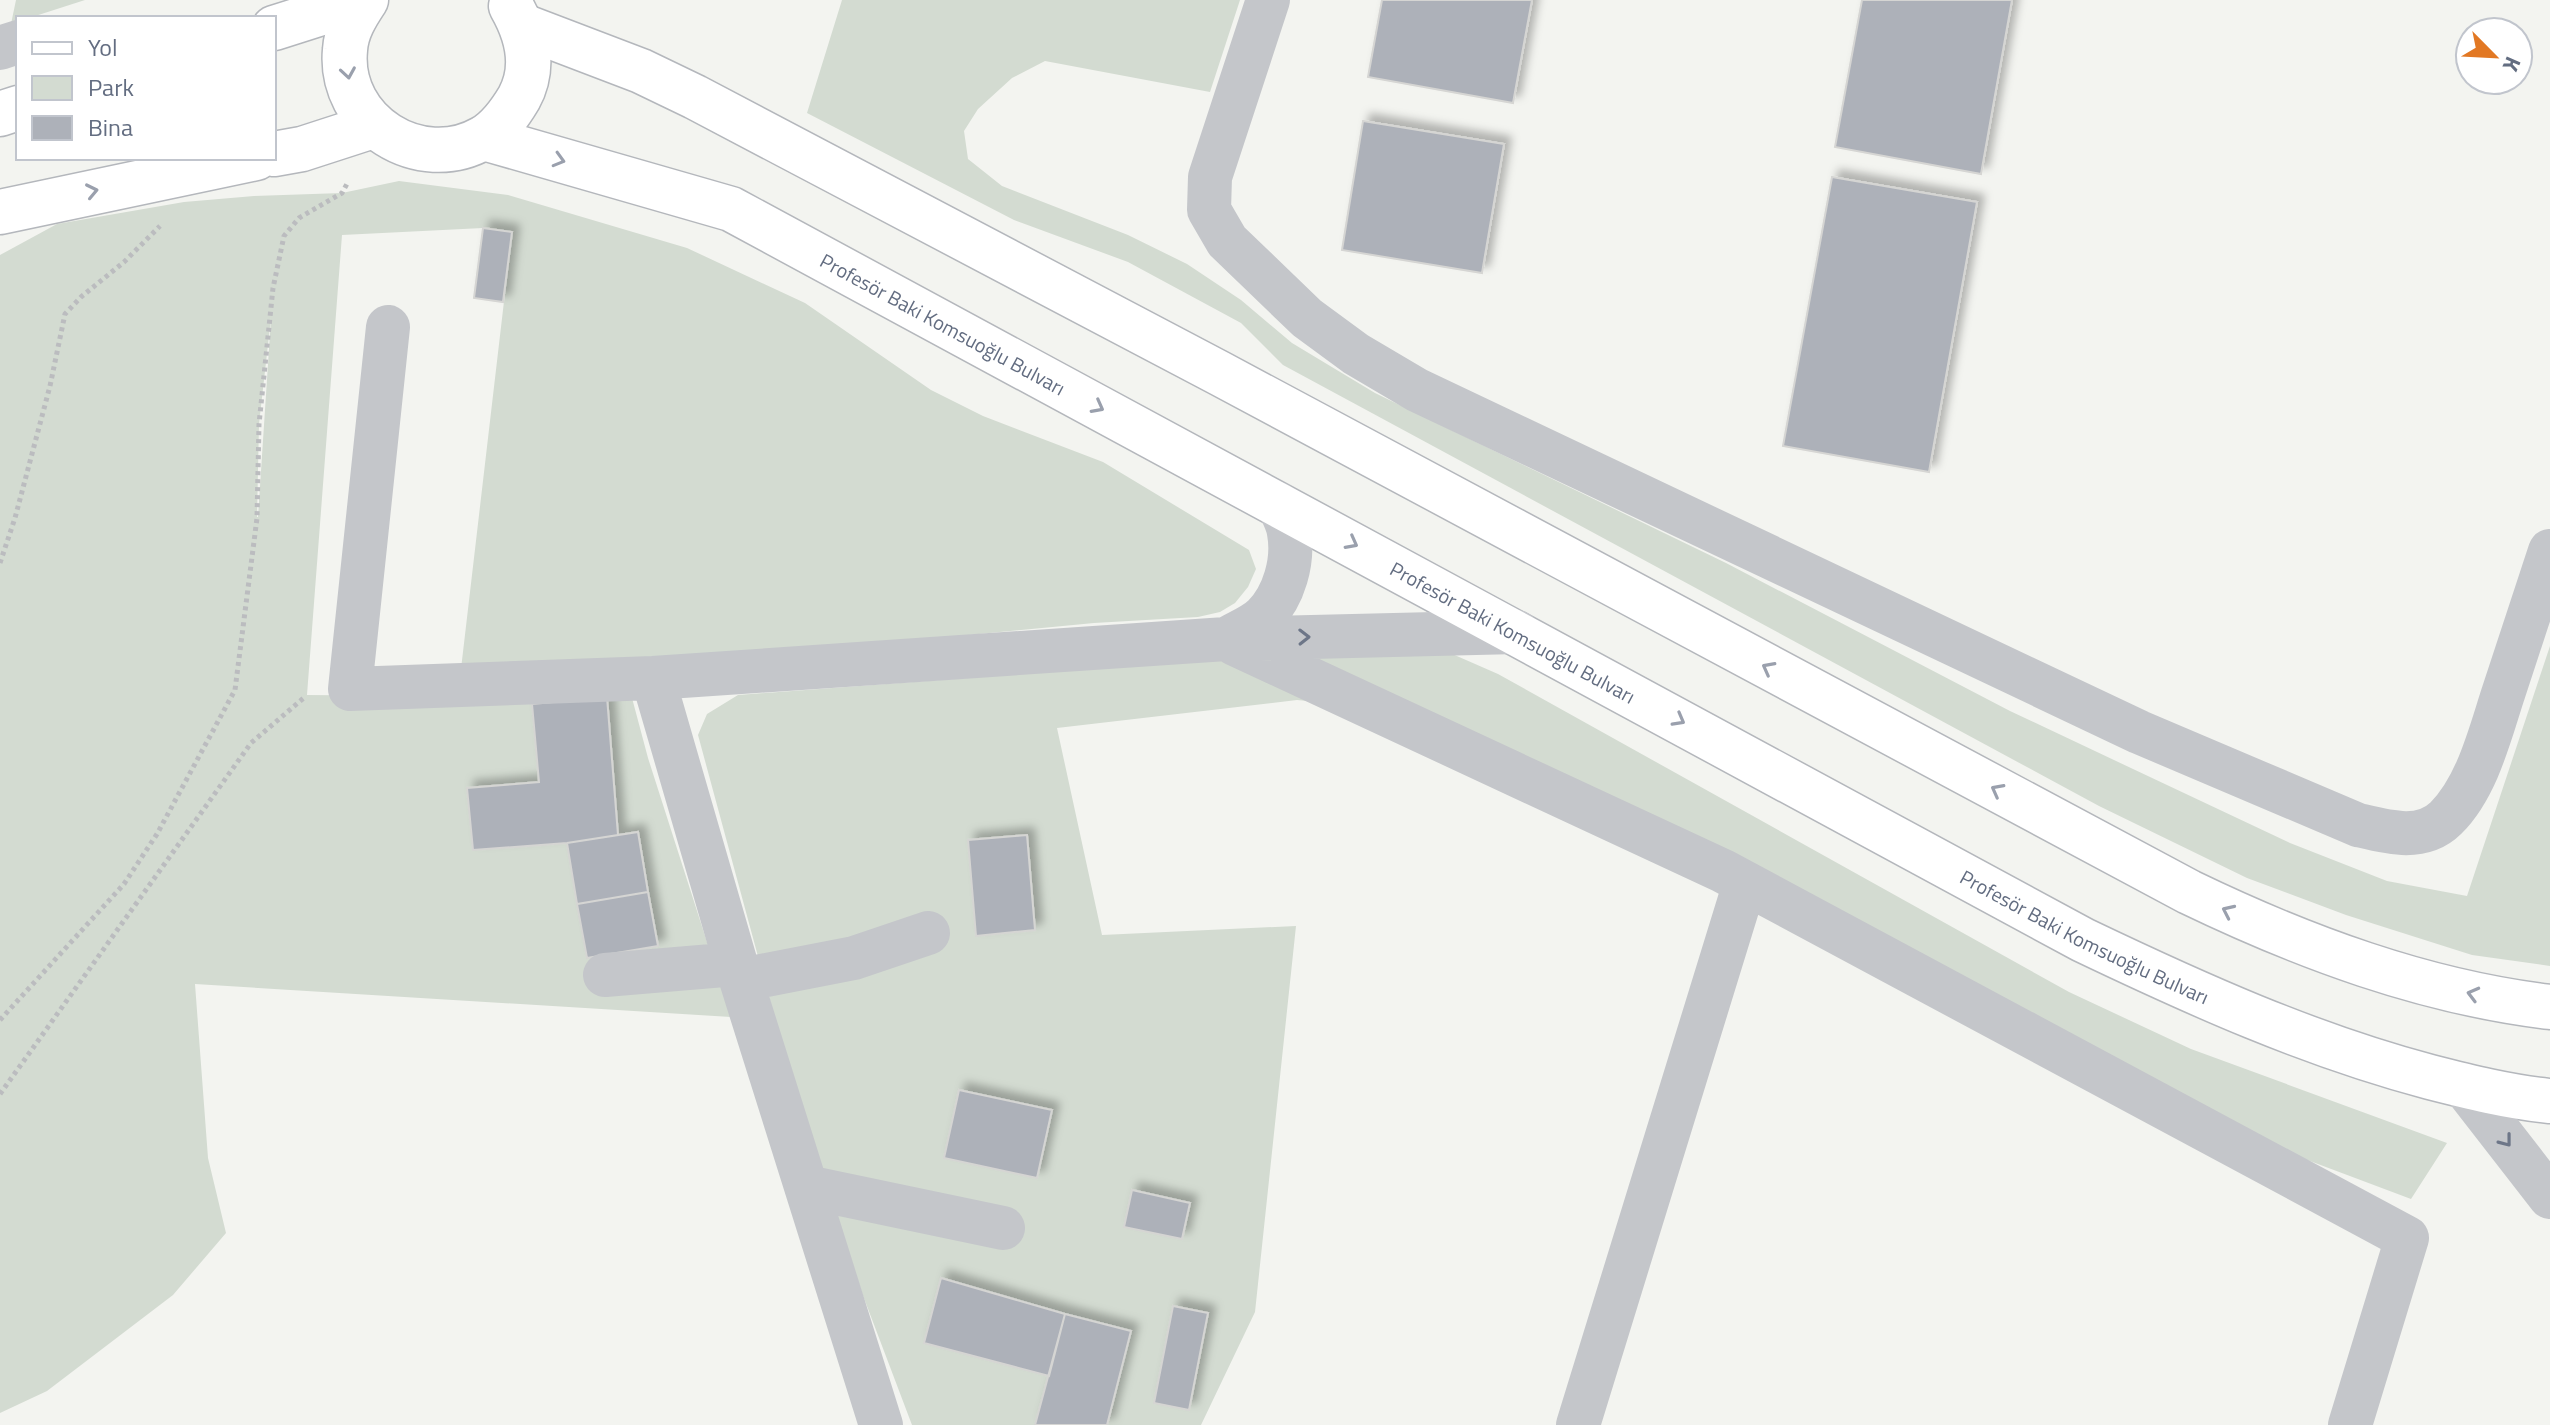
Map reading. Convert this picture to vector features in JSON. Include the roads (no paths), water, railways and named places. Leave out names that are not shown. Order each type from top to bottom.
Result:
[{"type":"main road","points":[[276,27],[364,0]]},
{"type":"main road","points":[[364,0],[352,22],[345,50],[347,78],[357,104],[373,126],[398,143],[427,150],[456,149],[484,138],[508,117],[523,89],[528,58],[515,13]]},
{"type":"main road","points":[[515,13],[695,97],[2189,892],[2274,931],[2396,974],[2497,1001],[2550,1007]]},
{"type":"main road","points":[[276,154],[302,149],[373,126]]},
{"type":"main road","name":"Profesör Baki Komsuoğlu Bulvarı","points":[[484,138],[731,209],[2083,940],[2176,985],[2267,1024],[2366,1060],[2463,1085],[2550,1101]]},
{"type":"main road","points":[[8,210],[246,160]]},
{"type":"street","points":[[1268,0],[1210,177],[1209,210],[1227,241],[1307,318],[1356,354],[1417,390],[2139,732],[2358,825],[2395,834],[2420,832],[2444,820],[2467,789],[2483,754],[2550,551]]},
{"type":"street","points":[[388,327],[350,689],[653,678],[1226,639],[1517,632]]},
{"type":"street","points":[[1226,639],[1262,619],[1283,586],[1291,545],[1289,529],[1278,504]]},
{"type":"street","points":[[1226,639],[1745,883],[2407,1238],[2350,1425]]},
{"type":"street","points":[[653,678],[739,972],[881,1425]]},
{"type":"street","points":[[1578,1425],[1745,883]]},
{"type":"street","points":[[605,975],[739,972],[854,958],[928,933]]},
{"type":"street","points":[[2463,1085],[2550,1197]]},
{"type":"street","points":[[807,1187],[1003,1228]]}]
